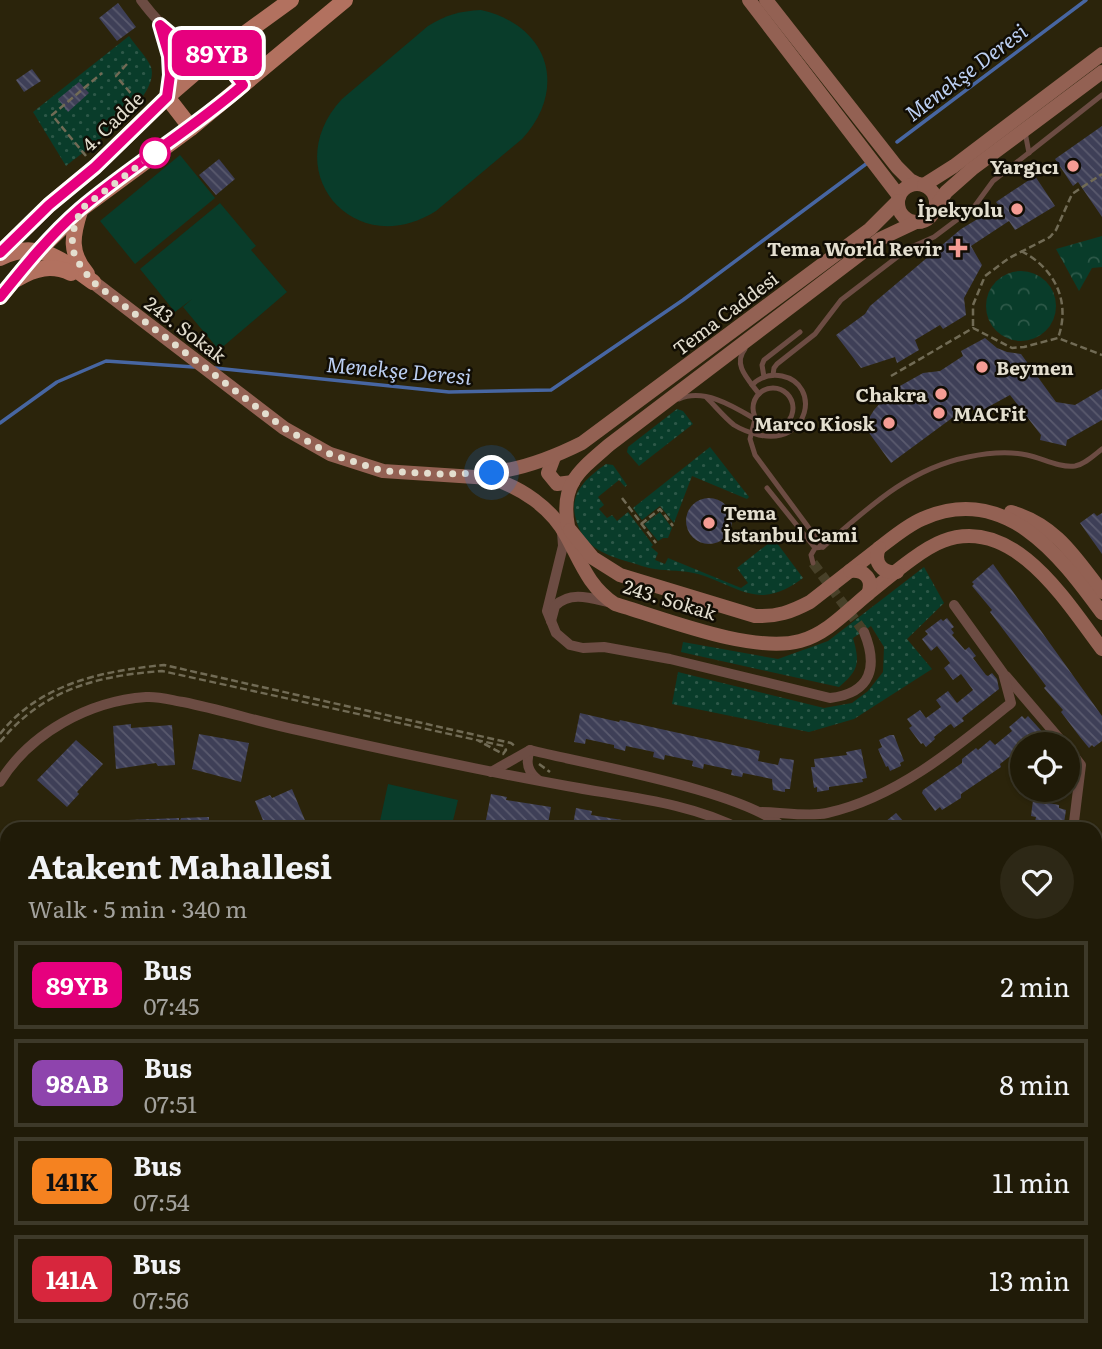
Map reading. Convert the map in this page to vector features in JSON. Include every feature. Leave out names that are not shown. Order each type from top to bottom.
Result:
[{"type":"main road","name":"4. Cadde","points":[[0,256],[49,205],[95,167],[167,97],[218,53],[291,0]]},
{"type":"main road","points":[[5,290],[38,251],[81,209],[191,128],[345,0]]},
{"type":"main road","points":[[218,53],[243,85]]},
{"type":"main road","points":[[167,97],[191,128]]},
{"type":"main road","points":[[81,209],[72,234],[73,251],[93,282]]},
{"type":"main road","points":[[0,256],[38,251],[56,256],[93,282]]},
{"type":"main road","points":[[5,290],[25,274],[43,267],[59,267],[93,282]]},
{"type":"street","points":[[141,0],[160,25],[173,36],[218,53]]},
{"type":"street","points":[[749,0],[879,168],[898,199],[904,217],[916,222]]},
{"type":"street","points":[[766,0],[897,167],[910,180],[934,194],[936,207]]},
{"type":"street","points":[[160,25],[169,56],[167,97]]},
{"type":"street","points":[[898,199],[907,186],[921,184],[954,166],[1102,54]]},
{"type":"street","points":[[864,632],[872,650],[871,671],[857,689],[830,698],[670,659],[604,647],[583,648],[570,645],[561,639],[551,625],[547,611],[563,546],[566,495],[573,482],[596,456],[646,416],[880,239],[929,218],[953,185],[1102,72]]},
{"type":"street","name":"Tema Caddesi","points":[[492,473],[554,457],[582,443],[870,229],[898,199]]},
{"type":"street","name":"243. Sokak","points":[[93,282],[284,428],[330,454],[383,471],[490,478],[505,482],[527,494],[565,527],[587,578],[603,596],[615,604],[740,641],[783,644],[817,635],[897,572],[943,541],[982,537],[1003,544],[1045,575],[1102,649]]},
{"type":"street","points":[[554,457],[548,473],[552,480],[557,484],[573,482]]},
{"type":"street","points":[[441,474],[492,473]]},
{"type":"street","name":"243. Sokak","points":[[492,473],[524,484],[540,496],[593,558],[620,575],[755,616],[774,617],[792,612],[810,602],[920,519],[948,509],[978,508],[1013,520],[1031,533],[1053,553],[1102,613]]},
{"type":"street","points":[[978,508],[1013,512],[1052,531],[1102,592]]},
{"type":"street","points":[[879,548],[877,557],[880,567],[888,572],[897,572]]},
{"type":"street","points":[[850,570],[860,570],[868,576],[868,594]]},
{"type":"street","points":[[551,625],[555,606],[569,597],[579,596],[615,604]]},
{"type":"street","points":[[954,605],[1003,673],[1054,732]]},
{"type":"street","points":[[1003,673],[1011,703]]},
{"type":"street","points":[[0,782],[24,751],[44,733],[116,702],[148,696],[233,712],[297,730],[491,772],[685,808],[721,822]]},
{"type":"street","points":[[491,772],[528,753],[688,787],[762,812],[825,814],[893,789],[963,742],[1011,703],[1030,704]]},
{"type":"street","points":[[528,753],[530,773],[538,780]]},
{"type":"street","points":[[1074,822],[1076,802]]},
{"type":"street","points":[[762,812],[775,822]]},
{"type":"lane","points":[[773,375],[777,364],[815,334],[841,300],[909,248],[934,237],[974,206],[993,181],[1102,96]]},
{"type":"lane","points":[[1024,130],[1029,152]]},
{"type":"lane","points":[[759,394],[739,364],[739,357],[745,349],[792,314],[796,309],[796,301]]},
{"type":"lane","points":[[764,377],[761,365],[764,360],[800,332]]},
{"type":"lane","points":[[705,395],[734,425],[750,433],[781,436],[795,429],[803,419],[805,404],[801,388],[790,379],[773,375],[752,385]]},
{"type":"lane","points":[[646,416],[685,396],[705,395],[755,419],[766,426],[775,427],[788,422],[793,412],[791,398],[784,390],[770,388],[759,394],[753,405],[755,419],[750,443],[755,455],[823,547]]},
{"type":"lane","points":[[815,548],[823,547],[893,488],[932,467],[966,457],[1003,453],[1026,455],[1064,466],[1076,466],[1102,449]]},
{"type":"lane","points":[[766,488],[815,548]]},
{"type":"lane","points":[[813,563],[811,555],[815,548]]},
{"type":"path","points":[[127,64],[116,76],[149,115]]},
{"type":"path","points":[[95,167],[52,116],[102,73]]},
{"type":"path","points":[[973,328],[972,305],[985,276],[1021,251],[1050,237],[1056,230],[1072,194],[1102,174]]},
{"type":"path","points":[[1021,251],[1039,262],[1056,280],[1062,310],[1058,338]]},
{"type":"path","points":[[973,328],[1012,348],[1058,338],[1102,355]]},
{"type":"path","points":[[891,376],[973,328]]},
{"type":"path","points":[[622,498],[656,543]]},
{"type":"path","points":[[641,524],[660,509],[673,526]]},
{"type":"path","points":[[0,734],[11,719],[45,695],[79,680],[118,669],[164,665],[511,743],[528,753],[551,773]]},
{"type":"path","points":[[477,740],[504,746],[506,750],[503,754],[477,740]]},
{"type":"green space","points":[[481,10],[504,18],[522,29],[536,44],[544,61],[547,80],[545,99],[536,119],[522,139],[436,211],[405,224],[377,225],[352,217],[333,201],[321,179],[317,154],[324,126],[342,99],[428,26],[453,14]]},
{"type":"green space","points":[[129,36],[151,67],[151,79],[145,93],[120,122],[66,166],[33,112]]},
{"type":"green space","points":[[180,155],[215,198],[135,264],[100,221]]},
{"type":"green space","points":[[220,203],[256,246],[251,250],[287,292],[219,350],[183,307],[192,299],[175,312],[140,269]]},
{"type":"green space","points":[[1102,236],[1102,267],[1092,268],[1079,291],[1056,249]]},
{"type":"green space","points":[[1021,271],[1040,277],[1050,287],[1056,306],[1050,325],[1040,335],[1021,341],[1002,335],[992,325],[986,306],[992,287],[1002,277]]},
{"type":"green space","points":[[677,409],[683,411],[693,424],[639,466],[627,452],[628,447]]},
{"type":"green space","points":[[710,447],[749,497],[747,499],[692,476],[674,523],[660,506],[642,520],[633,508]]},
{"type":"green space","points":[[606,464],[613,465],[627,485],[625,487],[619,480],[598,497],[604,505],[599,509],[607,518],[612,515],[617,521],[628,512],[653,545],[651,547],[658,553],[655,560],[665,564],[668,558],[741,588],[748,583],[737,568],[774,539],[803,578],[780,591],[756,595],[698,574],[648,568],[602,552],[583,535],[574,507],[582,486]]},
{"type":"green space","points":[[660,512],[672,528],[668,538],[658,541],[644,524]]},
{"type":"green space","points":[[924,567],[944,603],[907,639],[932,669],[854,719],[809,732],[672,704],[678,672],[824,708],[852,703],[868,691],[883,672],[884,647],[871,626],[853,638],[857,654],[856,665],[851,676],[839,687],[681,652],[683,642],[778,659],[828,641]]},
{"type":"green space","points":[[388,784],[458,800],[453,822],[380,821]]},
{"type":"building","points":[[118,3],[136,27],[117,41],[99,18]]},
{"type":"building","points":[[32,69],[41,81],[24,92],[16,80]]},
{"type":"building","points":[[79,82],[89,93],[68,112],[58,99]]},
{"type":"building","points":[[1102,126],[1102,217],[1078,182],[1073,186],[1055,159]]},
{"type":"building","points":[[219,159],[235,179],[216,195],[199,175]]},
{"type":"building","points":[[1035,176],[1055,206],[1015,230],[1009,221],[971,246],[982,265],[964,298],[966,315],[943,329],[940,325],[915,340],[919,350],[897,363],[895,357],[861,368],[836,335],[865,314],[870,306],[961,229],[999,206],[996,202]]},
{"type":"building","points":[[985,338],[997,348],[1021,354],[1056,402],[1075,405],[1102,389],[1102,420],[1067,440],[1066,446],[1040,440],[1041,435],[1010,395],[979,412],[967,407],[891,463],[864,426],[874,410],[891,391],[923,373],[940,371],[963,356],[961,351]]},
{"type":"building","name":"Tema İstanbul Cami","points":[[709,498],[725,505],[732,521],[725,537],[709,544],[693,537],[686,521],[693,505]]},
{"type":"building","points":[[1094,513],[1097,516],[1102,513],[1102,554],[1080,523]]},
{"type":"building","points":[[993,564],[1102,716],[1102,741],[1089,748],[1080,736],[1080,732],[1077,732],[1061,712],[1063,710],[1044,688],[1046,686],[990,612],[992,610],[972,586],[972,582]]},
{"type":"building","points":[[947,618],[954,627],[951,629],[954,633],[952,635],[965,650],[969,647],[976,656],[973,658],[986,675],[992,673],[997,679],[999,689],[962,718],[964,721],[954,728],[949,725],[926,747],[909,728],[912,726],[907,719],[920,710],[926,718],[941,707],[936,700],[948,691],[957,703],[973,690],[961,674],[953,680],[944,668],[950,663],[937,646],[931,651],[922,639],[928,634],[925,631],[941,619],[943,621]]},
{"type":"building","points":[[580,713],[760,751],[758,761],[778,765],[780,758],[794,760],[790,789],[785,789],[785,792],[773,790],[772,779],[743,773],[742,777],[731,775],[732,770],[704,764],[703,769],[692,766],[693,761],[665,755],[664,760],[653,757],[654,752],[626,746],[625,751],[614,748],[614,745],[586,739],[585,744],[574,742]]},
{"type":"building","points":[[1022,716],[1025,719],[1028,716],[1042,732],[1011,732],[1009,727]]},
{"type":"building","points":[[131,724],[131,728],[172,725],[175,765],[158,766],[156,763],[116,769],[113,726]]},
{"type":"building","points":[[1010,733],[1010,756],[1000,764],[1001,767],[961,794],[961,798],[942,810],[940,807],[935,811],[922,793],[923,790],[962,763],[962,759],[976,748],[978,750],[990,740],[995,745]]},
{"type":"building","points":[[199,734],[249,743],[241,782],[192,769]]},
{"type":"building","points":[[894,735],[904,761],[900,763],[901,766],[890,771],[878,749],[882,747],[879,740]]},
{"type":"building","points":[[76,740],[103,764],[67,807],[37,780]]},
{"type":"building","points":[[861,749],[867,778],[862,779],[863,782],[829,787],[829,790],[817,792],[811,767],[815,767],[814,759],[847,755],[846,752]]},
{"type":"building","points":[[292,789],[306,822],[264,822],[255,801],[270,795],[272,798]]},
{"type":"building","points":[[491,794],[507,797],[506,800],[551,807],[548,822],[486,822]]},
{"type":"building","points":[[1033,802],[1059,805],[1059,808],[1066,810],[1064,822],[1035,822],[1036,817],[1031,816]]},
{"type":"building","points":[[576,808],[592,811],[591,815],[634,822],[573,822]]},
{"type":"building","points":[[896,813],[904,822],[885,822]]},
{"type":"building","points":[[209,817],[209,822],[180,822],[181,818]]},
{"type":"building","points":[[179,818],[179,822],[128,820]]},
{"type":"waterway","name":"Menekşe Deresi","points":[[897,142],[1086,0]]},
{"type":"waterway","name":"Menekşe Deresi","points":[[215,368],[449,392],[551,390],[683,300],[866,164]]},
{"type":"waterway","name":"Menekşe Deresi","points":[[0,423],[57,382],[106,361],[194,367]]},
{"type":"tunnel","points":[[813,563],[864,632]]},
{"type":"bus line","name":"89YB","points":[[0,253],[167,97],[169,56],[160,25],[173,36],[218,53],[243,85],[191,128],[81,209],[57,230],[0,297]]},
{"type":"place","name":"Yargıcı","points":[[1073,166]]},
{"type":"place","name":"İpekyolu","points":[[1017,209]]},
{"type":"place","name":"Tema World Revir","points":[[958,248]]},
{"type":"place","name":"Beymen","points":[[982,367]]},
{"type":"place","name":"Chakra","points":[[941,394]]},
{"type":"place","name":"MACFit","points":[[939,413]]},
{"type":"place","name":"Marco Kiosk","points":[[889,423]]},
{"type":"place","name":"Tema İstanbul Cami","points":[[709,523]]},
{"type":"route","points":[[155,153],[81,209],[72,234],[73,251],[93,282],[284,428],[330,454],[383,471],[492,473]]}]
